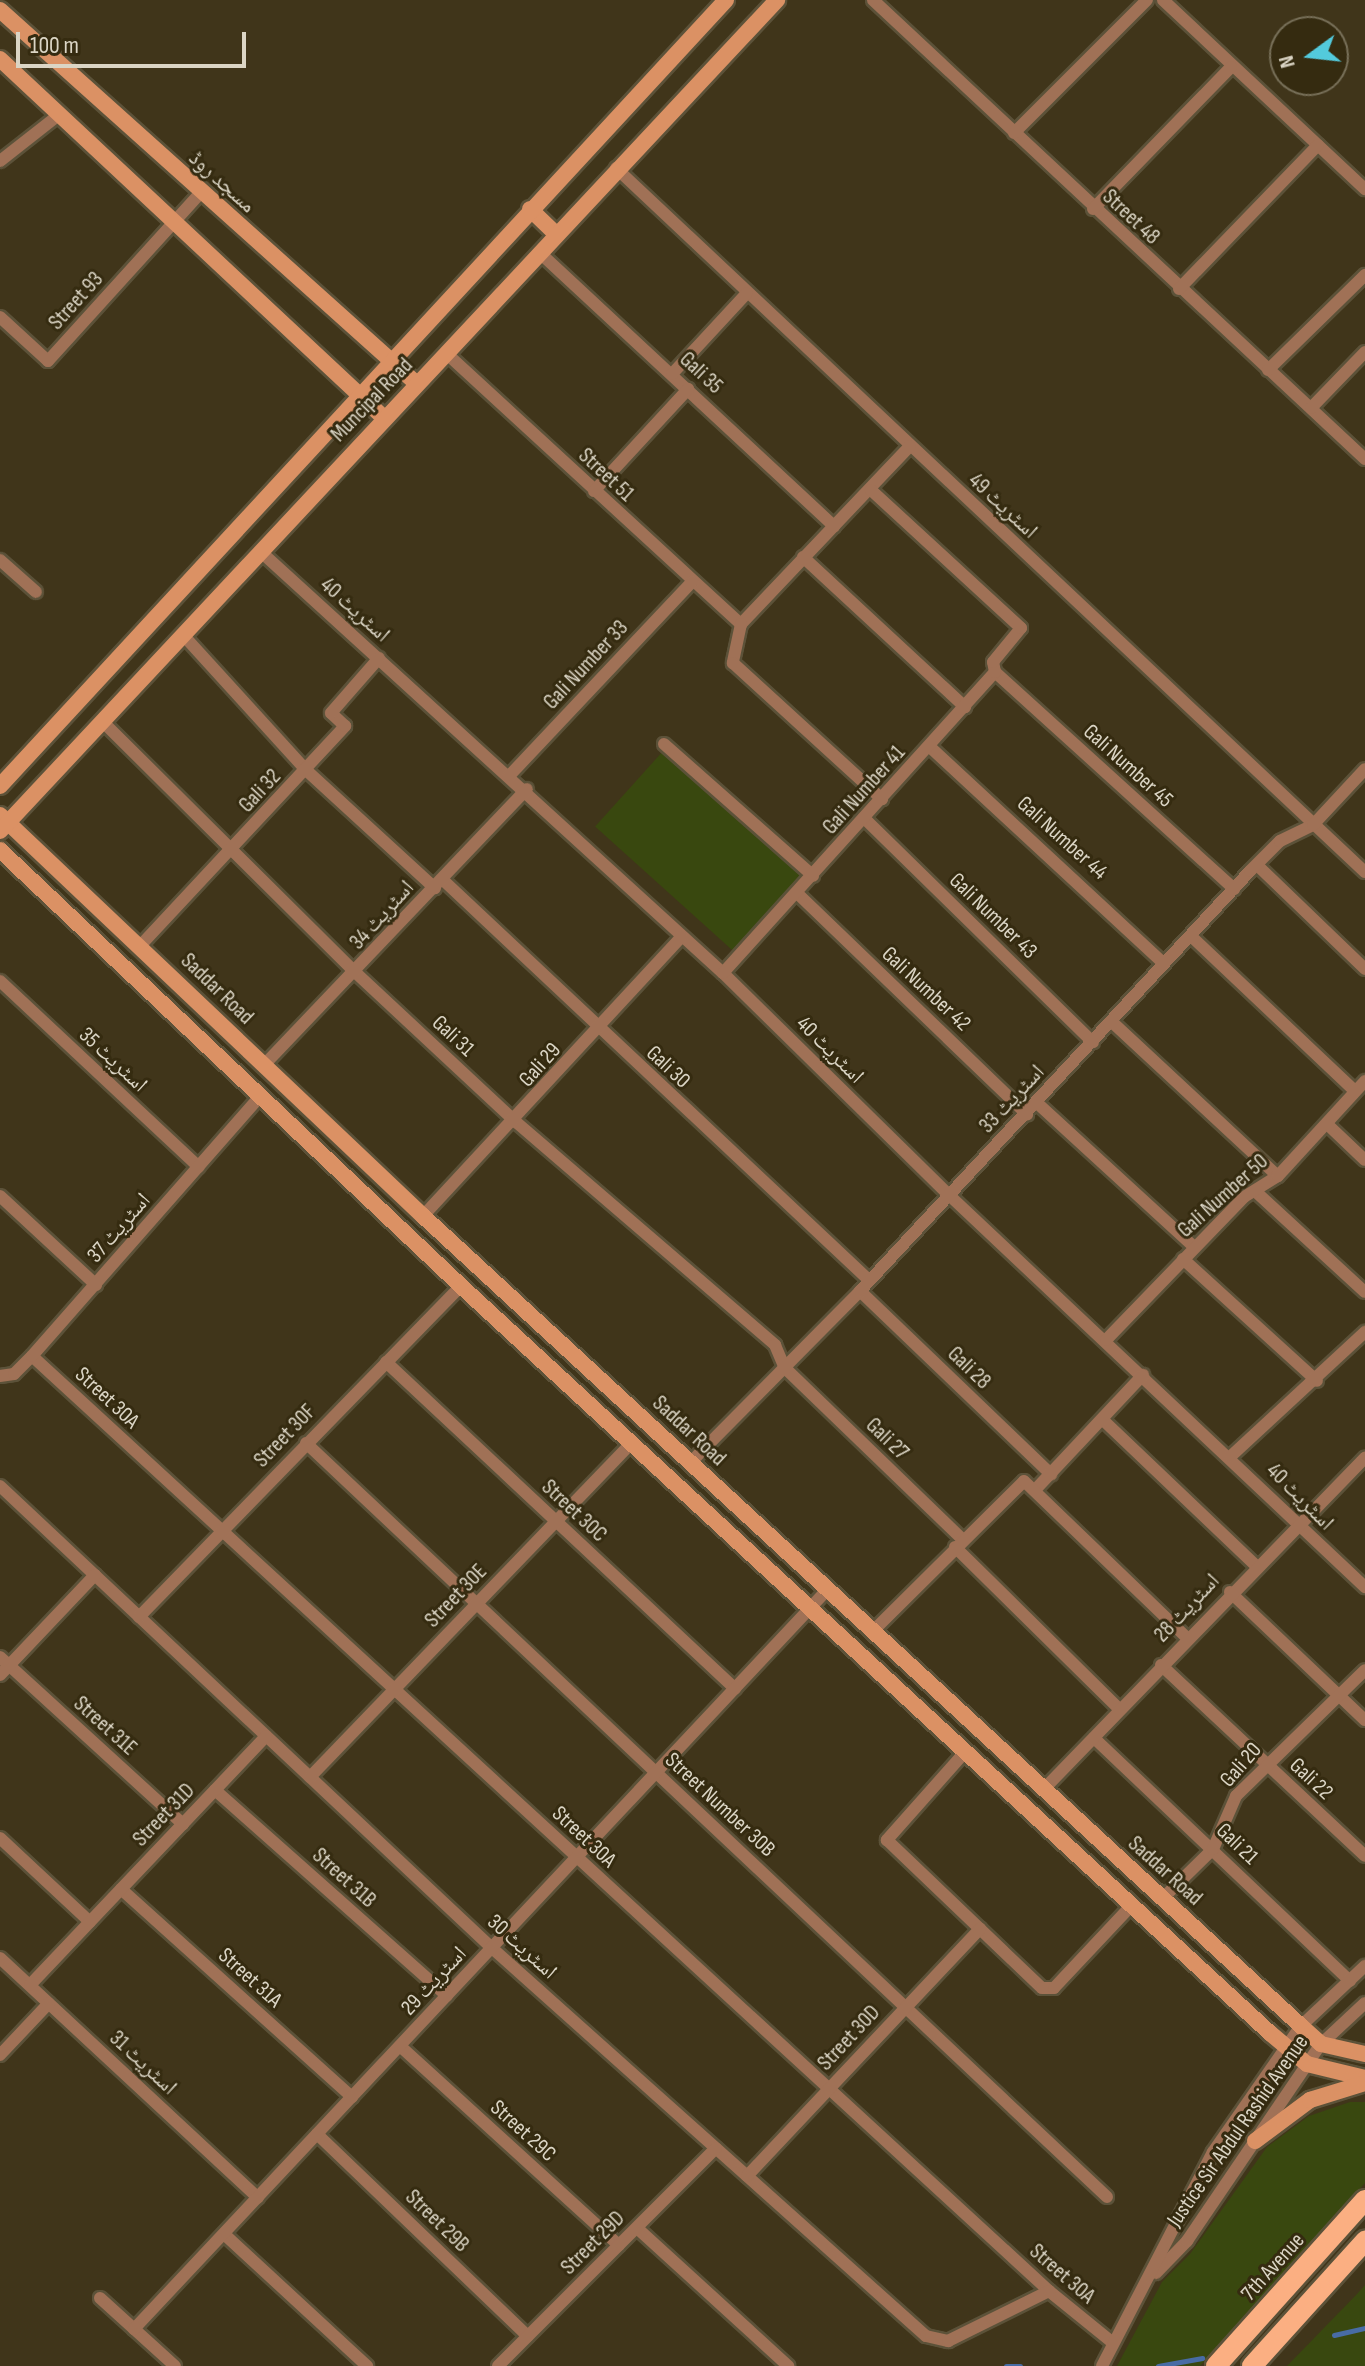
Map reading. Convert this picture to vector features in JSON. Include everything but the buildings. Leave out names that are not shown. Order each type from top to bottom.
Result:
[{"type":"main road","name":"7th Avenue","points":[[1216,2366],[1365,2200]]},
{"type":"main road","points":[[1252,2366],[1365,2241]]},
{"type":"street","name":"Muncipal Road","points":[[0,786],[389,359],[726,0]]},
{"type":"street","name":"Muncipal Road","points":[[3,823],[184,636],[555,233],[777,0]]},
{"type":"street","name":"Street 48","points":[[873,0],[1093,209],[1365,459]]},
{"type":"street","points":[[1014,133],[1147,0]]},
{"type":"street","points":[[1163,0],[1231,67],[1365,189]]},
{"type":"street","name":"مسجد روڈ","points":[[0,10],[417,384]]},
{"type":"street","points":[[0,59],[176,219],[384,418]]},
{"type":"street","points":[[1093,209],[1231,67]]},
{"type":"street","points":[[0,161],[60,114]]},
{"type":"street","points":[[1179,289],[1318,145]]},
{"type":"street","name":"اسٹریٹ 49","points":[[616,168],[1365,872]]},
{"type":"street","points":[[176,219],[201,192]]},
{"type":"street","points":[[530,209],[555,233]]},
{"type":"street","name":"Street 93","points":[[0,317],[48,361],[176,219]]},
{"type":"street","name":"Gali 35","points":[[539,252],[834,526]]},
{"type":"street","points":[[1268,370],[1365,275]]},
{"type":"street","points":[[672,374],[747,293]]},
{"type":"street","points":[[1311,408],[1365,352]]},
{"type":"street","name":"Street 51","points":[[446,353],[741,624]]},
{"type":"street","points":[[594,491],[688,389]]},
{"type":"street","points":[[882,799],[733,663],[741,624],[910,446]]},
{"type":"street","name":"Gali Number 41","points":[[723,973],[965,707],[995,672],[993,662],[1021,628],[871,490]]},
{"type":"street","name":"اسٹریٹ 40","points":[[260,551],[527,789],[723,973],[949,1195],[1231,1456],[1298,1527],[1365,1587]]},
{"type":"street","points":[[803,557],[965,707]]},
{"type":"street","points":[[0,560],[36,592]]},
{"type":"street","name":"Gali Number 33","points":[[509,776],[692,582]]},
{"type":"street","name":"Gali 30","points":[[184,636],[306,770],[439,884],[869,1280]]},
{"type":"street","name":"Gali 32","points":[[140,946],[345,726],[331,713],[379,658]]},
{"type":"street","name":"Gali Number 45","points":[[995,672],[1234,889]]},
{"type":"street","name":"Gali 31","points":[[103,722],[234,848],[356,973],[516,1122],[775,1345],[785,1368]]},
{"type":"street","points":[[664,744],[813,876]]},
{"type":"street","name":"Gali Number 44","points":[[930,747],[1163,963]]},
{"type":"street","name":"اسٹریٹ 33","points":[[691,1462],[860,1291],[1280,841],[1313,825],[1365,769]]},
{"type":"street","name":"اسٹریٹ 34","points":[[264,1065],[356,973],[527,789]]},
{"type":"street","name":"Gali Number 43","points":[[865,819],[1093,1042]]},
{"type":"street","name":"Saddar Road","points":[[3,823],[140,946],[423,1216],[1301,2026],[1321,2044],[1365,2054]]},
{"type":"street","points":[[0,850],[461,1286],[1287,2046],[1307,2064],[1365,2080]]},
{"type":"street","points":[[1257,865],[1365,969]]},
{"type":"street","name":"Gali Number 42","points":[[798,894],[1027,1114]]},
{"type":"street","points":[[651,907],[661,895]]},
{"type":"street","name":"Gali 29","points":[[423,1216],[516,1122],[682,936]]},
{"type":"street","points":[[1192,937],[1355,1091]]},
{"type":"street","name":"اسٹریٹ 35","points":[[0,981],[199,1167]]},
{"type":"street","points":[[1112,1022],[1278,1176]]},
{"type":"street","name":"Gali Number 50","points":[[1106,1340],[1194,1247],[1255,1191],[1278,1176],[1365,1081]]},
{"type":"street","name":"اسٹریٹ 37","points":[[0,1376],[14,1374],[32,1356],[261,1095]]},
{"type":"street","points":[[1036,1102],[1194,1247]]},
{"type":"street","points":[[1327,1124],[1365,1160]]},
{"type":"street","points":[[1255,1191],[1365,1292]]},
{"type":"street","points":[[0,1196],[96,1285]]},
{"type":"street","points":[[1183,1259],[1317,1381]]},
{"type":"street","name":"Street 30F","points":[[139,1617],[461,1286]]},
{"type":"street","name":"Gali 28","points":[[860,1291],[1051,1474]]},
{"type":"street","points":[[1231,1456],[1317,1381],[1365,1332]]},
{"type":"street","name":"Street 30A","points":[[32,1356],[1049,2291],[1113,2343]]},
{"type":"street","name":"Street 30C","points":[[386,1362],[735,1689]]},
{"type":"street","name":"Gali 27","points":[[785,1368],[1119,1709]]},
{"type":"street","points":[[1035,1490],[1143,1375]]},
{"type":"street","points":[[1103,1420],[1255,1565]]},
{"type":"street","name":"Street Number 30B","points":[[306,1443],[1107,2197]]},
{"type":"street","name":"Street 30E","points":[[310,1777],[631,1443]]},
{"type":"street","name":"اسٹریٹ 28","points":[[1043,1790],[1255,1565],[1298,1527],[1365,1458]]},
{"type":"street","points":[[872,1632],[1024,1481],[1187,1638]]},
{"type":"street","name":"اسٹریٹ 30","points":[[0,1486],[492,1948],[926,2336],[948,2341],[1049,2291]]},
{"type":"street","points":[[3,1666],[95,1575]]},
{"type":"street","name":"اسٹریٹ 29","points":[[134,2329],[827,1590]]},
{"type":"street","points":[[1230,1592],[1365,1720]]},
{"type":"street","name":"Gali 22","points":[[1161,1665],[1365,1856]]},
{"type":"street","name":"Street 31E","points":[[3,1666],[183,1824]]},
{"type":"street","name":"Gali 20","points":[[1163,1898],[1213,1849],[1236,1796],[1365,1670]]},
{"type":"street","name":"Street 31D","points":[[30,1985],[266,1736]]},
{"type":"street","name":"Gali 21","points":[[1094,1738],[1350,1981]]},
{"type":"street","points":[[965,1752],[886,1836],[1047,1992],[1132,1905]]},
{"type":"street","name":"Street 31B","points":[[215,1790],[447,1996]]},
{"type":"street","points":[[0,1838],[90,1922]]},
{"type":"street","name":"Street 31A","points":[[121,1889],[352,2097]]},
{"type":"street","name":"Street 30D","points":[[747,2176],[980,1929]]},
{"type":"street","name":"اسٹریٹ 31","points":[[0,1958],[258,2198]]},
{"type":"street","name":"Justice Sir Abdul Rashid Avenue","points":[[1102,2366],[1213,2152],[1301,2026],[1365,1966]]},
{"type":"street","points":[[0,2055],[49,2003]]},
{"type":"street","name":"Justice Sir Abdul Rashid Avenue","points":[[1145,2283],[1187,2241],[1321,2044],[1365,2003]]},
{"type":"street","name":"Street 29C","points":[[400,2046],[619,2245]]},
{"type":"street","points":[[1255,2141],[1310,2100],[1365,2080]]},
{"type":"street","name":"Street 29B","points":[[317,2134],[528,2336]]},
{"type":"street","name":"Street 29D","points":[[498,2366],[716,2148]]},
{"type":"street","points":[[637,2228],[788,2366]]},
{"type":"street","points":[[224,2234],[367,2366]]},
{"type":"street","points":[[100,2298],[167,2363]]},
{"type":"green space","points":[[664,750],[807,879],[739,956],[595,827]]},
{"type":"green space","points":[[1350,2102],[1365,2102],[1365,2183],[1200,2366],[1117,2366],[1162,2282],[1190,2254],[1267,2147],[1309,2116]]},
{"type":"green space","points":[[1365,2285],[1365,2366],[1287,2366],[1357,2294]]},
{"type":"waterway","points":[[1334,2335],[1365,2328]]},
{"type":"waterway","points":[[1158,2366],[1202,2358]]},
{"type":"waterway","points":[[1006,2366],[1020,2366]]}]
